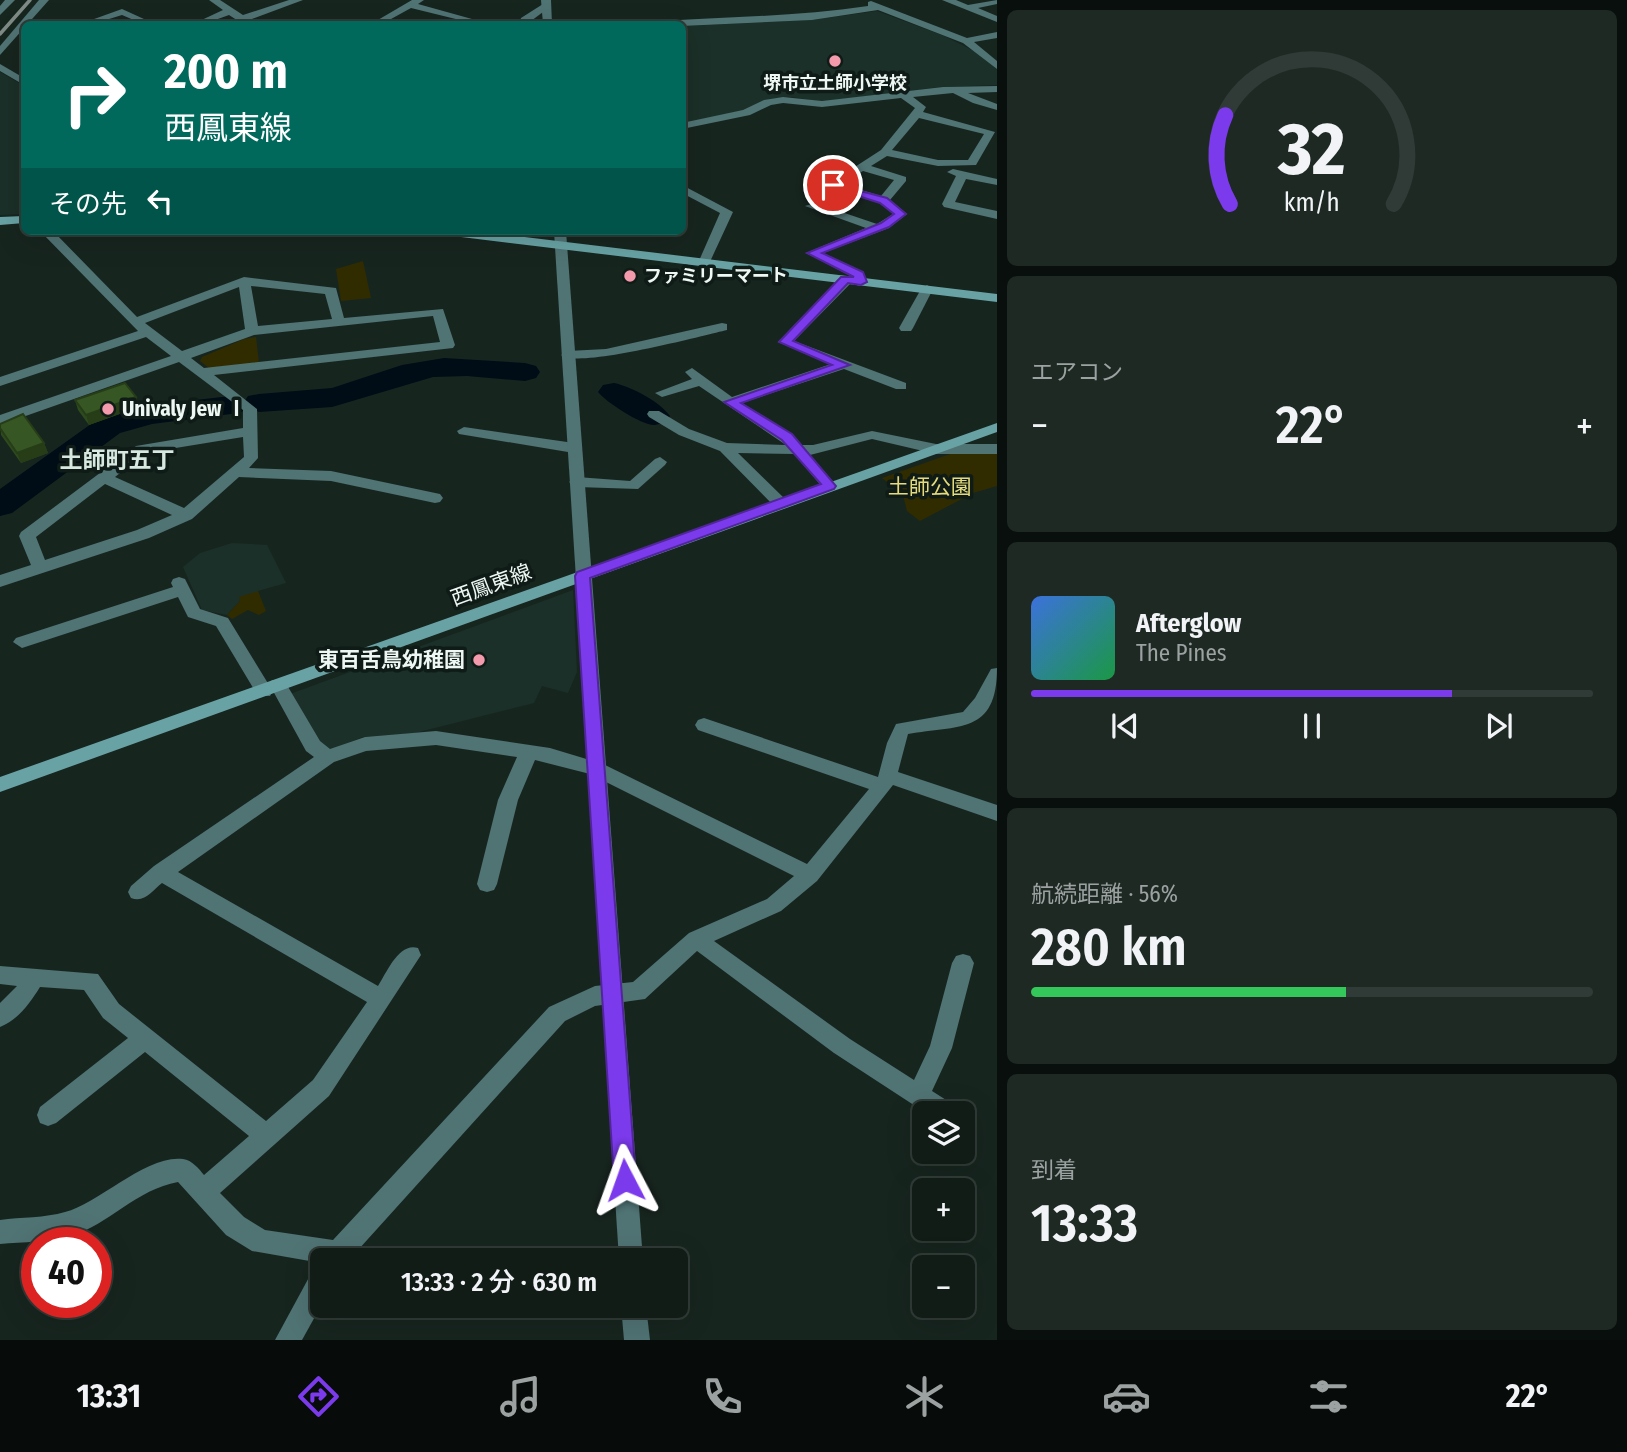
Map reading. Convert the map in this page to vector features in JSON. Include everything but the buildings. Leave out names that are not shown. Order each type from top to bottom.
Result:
[{"type":"main road","points":[[0,221],[21,220]]},
{"type":"main road","points":[[511,235],[561,238],[704,263],[997,298]]},
{"type":"main road","name":"西鳳東線","points":[[0,785],[997,427]]},
{"type":"street","points":[[0,12],[10,0]]},
{"type":"street","points":[[26,21],[44,0]]},
{"type":"street","points":[[214,0],[245,21]]},
{"type":"street","points":[[248,21],[298,0]]},
{"type":"street","points":[[947,0],[997,19]]},
{"type":"street","points":[[967,8],[997,1]]},
{"type":"street","points":[[381,21],[414,3],[472,21]]},
{"type":"street","points":[[524,21],[546,3]]},
{"type":"street","points":[[546,3],[548,21]]},
{"type":"street","points":[[686,22],[812,17],[872,3],[966,41],[997,66]]},
{"type":"street","points":[[205,21],[230,11]]},
{"type":"street","points":[[94,21],[122,12],[143,21]]},
{"type":"street","points":[[448,21],[455,17]]},
{"type":"street","points":[[0,52],[21,27]]},
{"type":"street","points":[[966,41],[996,36]]},
{"type":"street","points":[[0,67],[21,80]]},
{"type":"street","points":[[686,125],[746,113],[768,102],[783,100],[822,104],[956,90],[997,89]]},
{"type":"street","points":[[956,90],[966,97],[997,107]]},
{"type":"street","points":[[861,282],[859,275],[812,253],[877,228],[901,214],[884,201],[833,185],[885,152],[916,114],[921,107],[904,95]]},
{"type":"street","points":[[885,152],[938,163],[971,163],[990,131],[916,114]]},
{"type":"street","points":[[938,163],[940,170],[997,182]]},
{"type":"street","points":[[860,166],[902,179],[884,201]]},
{"type":"street","points":[[963,174],[948,204],[997,215]]},
{"type":"street","points":[[686,190],[727,212],[704,263]]},
{"type":"street","points":[[811,206],[877,228]]},
{"type":"street","points":[[0,580],[143,534],[186,515],[251,458],[250,409],[135,322],[50,235]]},
{"type":"street","points":[[561,238],[630,1248]]},
{"type":"street","points":[[845,280],[785,342],[901,386]]},
{"type":"street","points":[[135,322],[244,281],[331,291],[339,322]]},
{"type":"street","points":[[244,281],[252,331]]},
{"type":"street","points":[[906,328],[927,289]]},
{"type":"street","points":[[0,421],[183,358],[252,331],[438,312],[448,345],[201,372]]},
{"type":"street","points":[[568,355],[606,353],[639,345],[727,333],[712,316]]},
{"type":"street","points":[[0,382],[148,332]]},
{"type":"street","points":[[639,345],[650,359]]},
{"type":"street","points":[[731,402],[843,365]]},
{"type":"street","points":[[662,393],[696,377],[787,437],[830,486]]},
{"type":"street","points":[[654,414],[676,428],[725,448],[821,448],[872,435],[936,449],[997,449]]},
{"type":"street","points":[[40,568],[27,536],[141,449],[250,431]]},
{"type":"street","points":[[464,431],[574,448]]},
{"type":"street","points":[[725,448],[780,503]]},
{"type":"street","points":[[576,482],[633,486],[660,463]]},
{"type":"street","points":[[237,472],[331,476],[435,498]]},
{"type":"street","points":[[103,477],[186,515]]},
{"type":"street","points":[[22,642],[180,587],[194,613],[222,622],[313,746],[327,757]]},
{"type":"street","points":[[341,1248],[557,1014],[583,997],[612,992],[637,992],[696,939],[774,905],[810,875],[886,781],[897,736],[902,729],[919,723],[952,722],[970,716],[997,674]]},
{"type":"street","points":[[704,724],[997,813]]},
{"type":"street","points":[[138,892],[161,872],[327,757],[365,744],[436,738],[550,755],[596,769],[810,875]]},
{"type":"street","points":[[487,884],[508,800],[529,752]]},
{"type":"street","points":[[161,872],[382,1000]]},
{"type":"street","points":[[696,939],[842,1046],[927,1101]]},
{"type":"street","points":[[202,1194],[321,1088],[411,956]]},
{"type":"street","points":[[918,1095],[941,1048],[963,963]]},
{"type":"street","points":[[0,975],[90,981],[111,1010],[267,1136]]},
{"type":"street","points":[[0,1017],[22,997],[34,978]]},
{"type":"street","points":[[48,1115],[145,1038]]},
{"type":"street","points":[[0,1232],[70,1224],[165,1173],[183,1170],[202,1194],[235,1226],[261,1242],[310,1251]]},
{"type":"street","points":[[288,1340],[310,1301]]},
{"type":"street","points":[[635,1318],[636,1340]]},
{"type":"shaded area","name":"堺市立土師小学校","points":[[877,11],[942,35],[980,54],[997,69],[997,85],[940,87],[822,102],[792,97],[769,99],[753,109],[686,124],[686,26],[811,20]]},
{"type":"shaded area","points":[[0,72],[21,84],[21,214],[0,215]]},
{"type":"shaded area","points":[[232,543],[267,545],[286,583],[258,591],[259,595],[240,601],[227,615],[202,610],[183,567],[200,553]]},
{"type":"shaded area","name":"東百舌鳥幼稚園","points":[[573,590],[577,672],[568,693],[542,686],[534,703],[415,733],[363,737],[328,751],[319,742],[290,694]]},
{"type":"green space","points":[[363,261],[371,298],[341,301],[336,269]]},
{"type":"green space","points":[[256,337],[259,363],[209,368],[200,361],[202,357],[244,339]]},
{"type":"green space","name":"土師公園","points":[[997,452],[997,486],[973,493],[920,521],[907,511],[903,495],[882,478],[953,453]]},
{"type":"green space","points":[[258,591],[266,611],[259,615],[248,610],[232,619],[227,615],[240,601],[239,597]]},
{"type":"waterway","points":[[259,403],[332,398],[433,368],[467,367],[525,372]]},
{"type":"waterway","points":[[614,392],[654,416]]},
{"type":"waterway","points":[[0,505],[109,426],[151,415],[231,405]]},
{"type":"railway","points":[[0,34],[30,0]]},
{"type":"place","name":"堺市立土師小学校","points":[[835,61]]},
{"type":"place","name":"ファミリーマート","points":[[630,276]]},
{"type":"place","name":"Univaly Jew Ⅰ","points":[[108,409]]},
{"type":"place","name":"東百舌鳥幼稚園","points":[[479,660]]},
{"type":"district","name":"土師町五丁","points":[[117,460]]},
{"type":"route","points":[[625,1180],[583,576],[830,486],[787,437],[731,402],[843,365],[785,342],[845,280],[861,282],[859,275],[812,253],[885,225],[901,214],[884,201],[833,185]]}]
